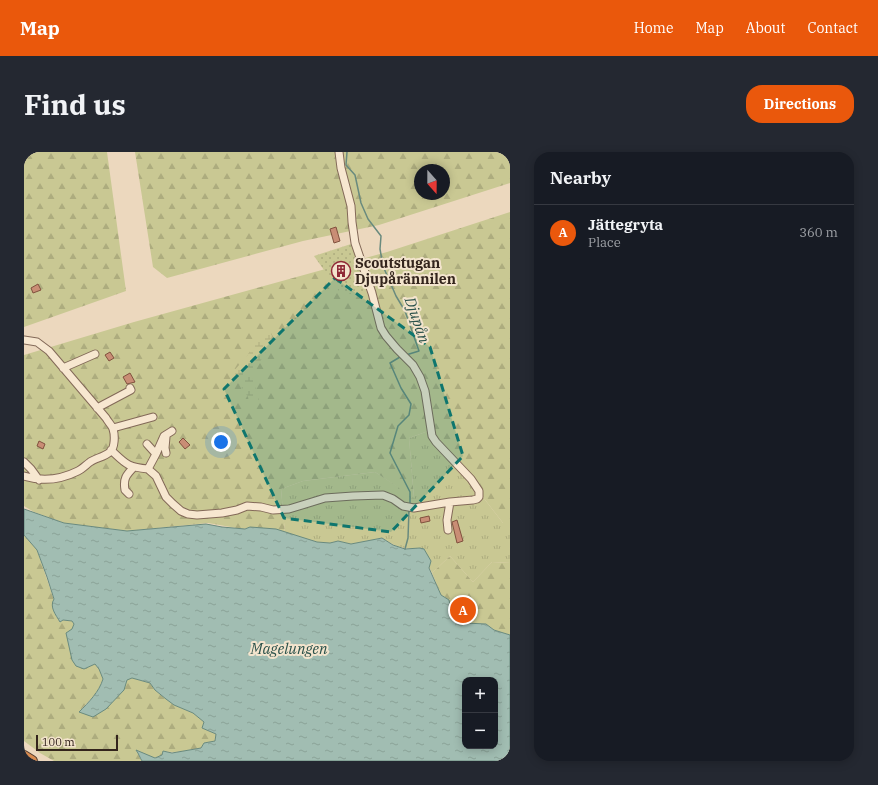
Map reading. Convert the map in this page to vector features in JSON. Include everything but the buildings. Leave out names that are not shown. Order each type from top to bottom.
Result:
[{"type":"highway","points":[[24,756],[32,761]]},
{"type":"street","points":[[111,450],[126,464],[134,468],[148,469],[156,476],[166,497],[181,511],[188,514],[197,515],[237,510],[247,506],[273,510],[289,509],[326,498],[372,494],[383,495],[393,499],[403,506],[414,508],[473,500],[479,497],[479,491],[471,478],[432,436],[425,391],[420,376],[413,365],[396,349],[381,328],[372,293],[355,242],[351,206],[341,168],[339,152]]},
{"type":"street","points":[[24,340],[37,342],[49,351],[113,428],[114,436],[114,444],[110,452],[90,462],[79,471],[61,478],[49,480],[35,480],[24,476]]},
{"type":"street","points":[[63,368],[95,354]]},
{"type":"street","points":[[97,408],[132,391]]},
{"type":"street","points":[[113,428],[153,416]]},
{"type":"street","points":[[148,469],[164,436],[169,433],[165,448],[166,453]]},
{"type":"street","points":[[147,444],[156,454]]},
{"type":"street","points":[[24,462],[39,480]]},
{"type":"street","points":[[129,494],[125,490],[124,484],[127,475],[134,468]]},
{"type":"street","points":[[448,530],[447,520],[450,502]]},
{"type":"highlighted area","points":[[335,278],[430,347],[463,456],[391,532],[284,518],[224,389]]},
{"type":"green space","points":[[24,152],[107,152],[126,291],[24,327]]},
{"type":"green space","points":[[135,152],[510,152],[510,183],[379,225],[303,241],[167,278],[153,267]]},
{"type":"green space","points":[[510,212],[510,523],[503,523],[431,430],[409,438],[414,498],[375,472],[303,481],[281,489],[285,533],[254,527],[242,529],[208,523],[127,531],[64,523],[34,512],[24,506],[24,355],[134,322],[387,252]]},
{"type":"green space","points":[[351,244],[366,283],[363,297],[339,291],[314,256]]},
{"type":"green space","points":[[269,329],[272,336],[268,348],[252,376],[259,400],[249,402],[248,397],[232,373],[247,356],[257,340]]},
{"type":"green space","points":[[431,430],[503,523],[510,523],[510,563],[492,562],[473,582],[450,556],[432,573],[420,548],[400,547],[382,538],[351,544],[338,541],[330,543],[317,542],[285,533],[281,489],[303,481],[375,472],[414,497],[409,438]]},
{"type":"green space","points":[[24,535],[37,550],[54,600],[52,605],[55,614],[60,622],[63,620],[72,621],[74,624],[72,629],[84,669],[95,664],[103,679],[96,693],[79,712],[127,679],[132,678],[150,683],[155,690],[174,705],[193,713],[204,722],[202,728],[216,734],[215,741],[204,743],[201,748],[178,752],[163,751],[162,755],[154,758],[137,751],[142,761],[54,761],[24,741]]},
{"type":"green space","points":[[450,556],[473,582],[492,562],[510,563],[510,635],[494,630],[486,624],[465,623],[457,619],[452,613],[449,600],[441,595],[432,573]]},
{"type":"water","name":"Magelungen","points":[[24,509],[64,523],[127,531],[206,524],[245,529],[250,527],[276,529],[317,542],[330,543],[338,541],[351,544],[382,538],[393,545],[405,549],[424,549],[431,561],[429,568],[441,595],[449,600],[452,613],[457,619],[465,623],[486,624],[494,630],[510,635],[510,761],[142,761],[136,750],[155,758],[162,755],[163,751],[172,753],[201,748],[204,743],[215,741],[216,734],[202,728],[204,722],[193,713],[174,705],[155,690],[150,683],[132,678],[127,680],[124,690],[106,709],[93,717],[79,712],[96,693],[103,679],[95,664],[84,669],[76,666],[72,660],[66,633],[72,629],[74,624],[72,621],[63,620],[60,622],[55,614],[52,605],[54,599],[37,550],[24,535]]},
{"type":"waterway","name":"Djupån","points":[[347,152],[346,165],[355,175],[361,203],[368,219],[381,236],[380,249],[383,266],[396,296],[405,311],[419,351],[406,355]]},
{"type":"waterway","name":"Djupån","points":[[400,357],[390,363],[401,388],[411,404],[409,415],[398,426],[390,453],[410,492],[410,503]]},
{"type":"waterway","name":"Djupån","points":[[405,549],[408,538],[409,510]]},
{"type":"place","name":"Scoutstugan Djupårännilen","points":[[341,271]]},
{"type":"place","name":"Jättegryta","points":[[463,610]]}]
